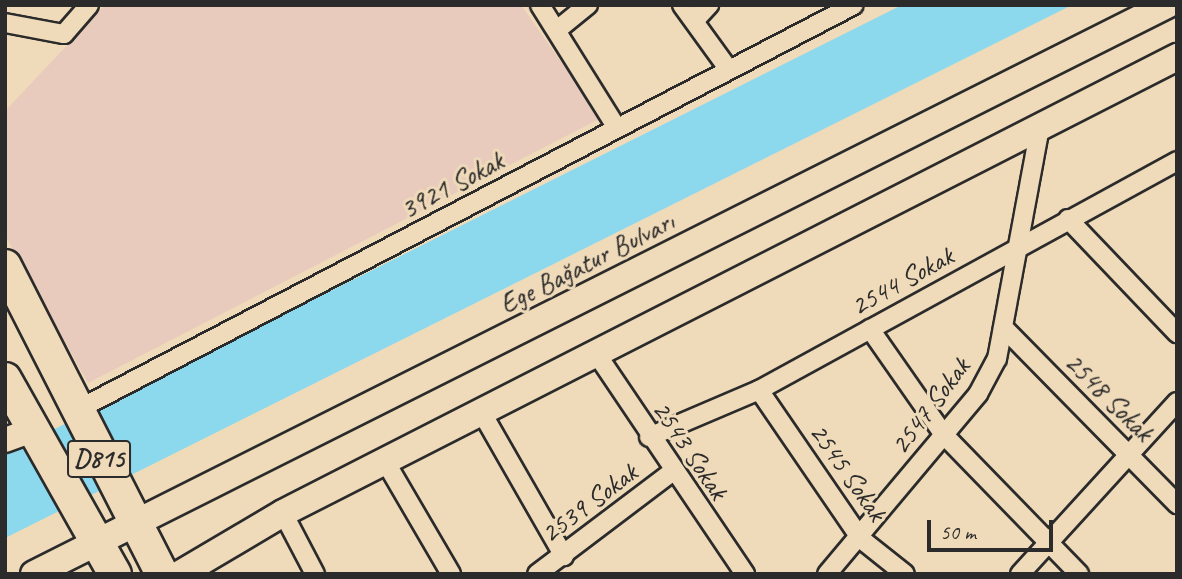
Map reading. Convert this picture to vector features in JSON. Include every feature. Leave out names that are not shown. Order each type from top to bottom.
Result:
[{"type":"highway","name":"D815","points":[[5,266],[129,517],[162,574]]},
{"type":"highway","name":"D815","points":[[5,379],[116,574]]},
{"type":"main road","name":"Ege Bağatur Bulvarı","points":[[34,574],[91,531],[129,517],[1167,5]]},
{"type":"main road","points":[[180,574],[283,513],[1177,57]]},
{"type":"street","points":[[5,23],[64,34],[89,5]]},
{"type":"street","points":[[540,5],[617,128]]},
{"type":"street","points":[[557,30],[588,5]]},
{"type":"street","points":[[682,5],[729,70]]},
{"type":"street","points":[[695,20],[709,5]]},
{"type":"street","name":"3921 Sokak","points":[[75,411],[854,5]]},
{"type":"street","name":"2547 Sokak","points":[[827,574],[860,538],[978,394],[1004,328],[1023,243],[1040,126]]},
{"type":"street","name":"2544 Sokak","points":[[649,437],[760,390],[1023,243],[1173,169]]},
{"type":"street","points":[[1068,219],[1177,333]]},
{"type":"street","name":"2548 Sokak","points":[[1004,328],[1177,504]]},
{"type":"street","points":[[870,329],[944,435],[1079,574]]},
{"type":"street","name":"2543 Sokak","points":[[596,353],[740,572]]},
{"type":"street","name":"2545 Sokak","points":[[760,390],[860,538],[905,574]]},
{"type":"street","points":[[1020,574],[1177,402]]},
{"type":"street","points":[[481,413],[564,556]]},
{"type":"street","points":[[5,440],[35,429]]},
{"type":"street","points":[[385,461],[451,574]]},
{"type":"street","name":"2539 Sokak","points":[[537,574],[672,472]]},
{"type":"street","points":[[283,513],[315,574]]},
{"type":"shaded area","points":[[105,5],[521,5],[601,118],[88,383],[5,235],[5,111]]},
{"type":"water","points":[[902,5],[1072,5],[5,538],[5,454]]}]
